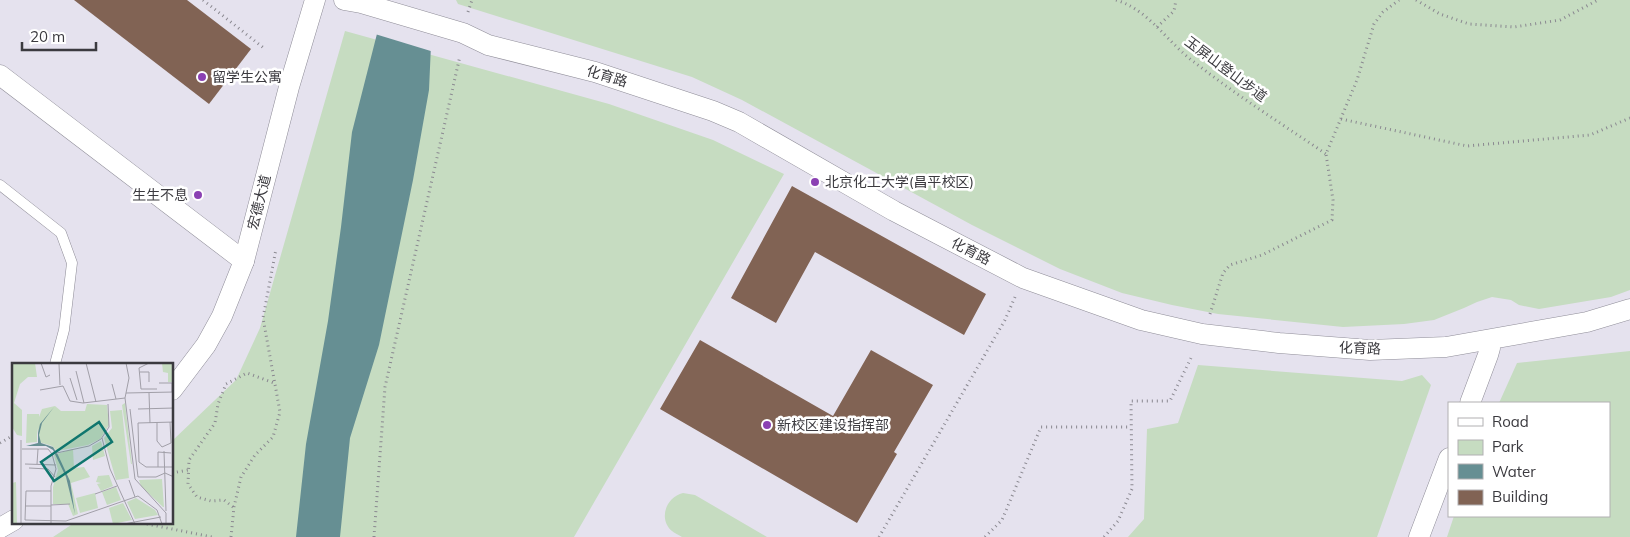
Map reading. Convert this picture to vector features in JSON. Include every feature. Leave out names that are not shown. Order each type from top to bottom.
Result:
[{"type":"street","name":"宏德大道","points":[[174,387],[206,345],[222,316],[244,261],[289,87],[315,0]]},
{"type":"street","name":"化育路","points":[[353,2],[462,34],[488,45],[595,72],[713,111],[739,122],[894,211],[1023,278],[1141,320],[1202,334],[1279,343],[1370,350],[1446,347],[1587,322],[1630,309]]},
{"type":"street","points":[[0,75],[244,261]]},
{"type":"street","points":[[1470,402],[1488,355],[1490,348],[1489,340]]},
{"type":"street","points":[[1419,537],[1448,461]]},
{"type":"street","points":[[0,528],[12,521]]},
{"type":"lane","points":[[0,185],[61,233],[72,263],[64,330],[56,363]]},
{"type":"path","points":[[203,0],[264,49]]},
{"type":"path","points":[[467,15],[472,0]]},
{"type":"path","name":"玉屏山登山步道","points":[[1116,0],[1128,4],[1144,15],[1192,61],[1326,154]]},
{"type":"path","points":[[1157,27],[1174,12],[1176,0]]},
{"type":"path","points":[[1208,322],[1223,273],[1230,265],[1262,255],[1332,220],[1333,200],[1326,154],[1356,80],[1374,24],[1383,12],[1399,0]]},
{"type":"path","points":[[1416,0],[1440,14],[1469,24],[1514,27],[1560,20],[1598,0]]},
{"type":"path","points":[[374,537],[385,387],[460,56],[462,34]]},
{"type":"path","points":[[1340,119],[1467,146],[1590,135],[1630,118]]},
{"type":"path","points":[[231,537],[234,507],[241,477],[255,455],[273,437],[280,412],[263,318],[276,249]]},
{"type":"path","points":[[879,537],[1005,320],[1023,278]]},
{"type":"path","points":[[1104,537],[1118,522],[1132,489],[1131,401],[1170,401],[1192,356]]},
{"type":"path","points":[[234,507],[224,500],[211,502],[197,497],[188,484],[188,460],[215,423],[218,404],[226,384],[247,373],[275,383]]},
{"type":"path","points":[[985,537],[1002,520],[1041,427],[1131,427]]},
{"type":"path","points":[[0,443],[12,436]]},
{"type":"path","points":[[174,473],[188,470]]},
{"type":"path","points":[[147,524],[212,537]]},
{"type":"green space","points":[[456,0],[1630,0],[1630,290],[1611,297],[1539,309],[1519,305],[1511,300],[1492,297],[1434,320],[1404,324],[1343,327],[1218,314],[1122,293],[1060,269],[972,225],[742,100],[692,77],[458,4]]},
{"type":"green space","points":[[345,31],[609,104],[713,140],[784,174],[574,537],[53,537],[72,524],[174,524],[174,439],[236,380],[260,328]]},
{"type":"green space","points":[[1630,351],[1630,537],[1447,537],[1454,517],[1610,517],[1610,402],[1499,402],[1517,363]]},
{"type":"green space","points":[[1198,365],[1402,381],[1422,375],[1431,385],[1377,537],[1128,537],[1144,519],[1147,429],[1178,423]]},
{"type":"green space","points":[[683,493],[695,495],[767,537],[682,537],[673,532],[668,526],[665,521],[665,515],[668,504],[672,499]]},
{"type":"water","points":[[433,0],[429,90],[413,180],[379,345],[350,438],[340,537],[296,537],[306,444],[328,321],[352,132],[381,18]]},
{"type":"pier","points":[[381,0],[436,0],[434,52],[375,34]]},
{"type":"building","name":"留学生公寓","points":[[74,0],[187,0],[251,49],[209,104]]},
{"type":"building","points":[[792,186],[986,294],[964,335],[815,252],[776,323],[731,298]]},
{"type":"building","name":"新校区建设指挥部","points":[[700,340],[833,416],[871,350],[933,385],[894,452],[897,454],[857,523],[660,409]]},
{"type":"place","name":"留学生公寓","points":[[202,77]]},
{"type":"place","name":"北京化工大学(昌平校区)","points":[[815,182]]},
{"type":"place","name":"生生不息","points":[[198,195]]},
{"type":"place","name":"新校区建设指挥部","points":[[767,425]]}]
